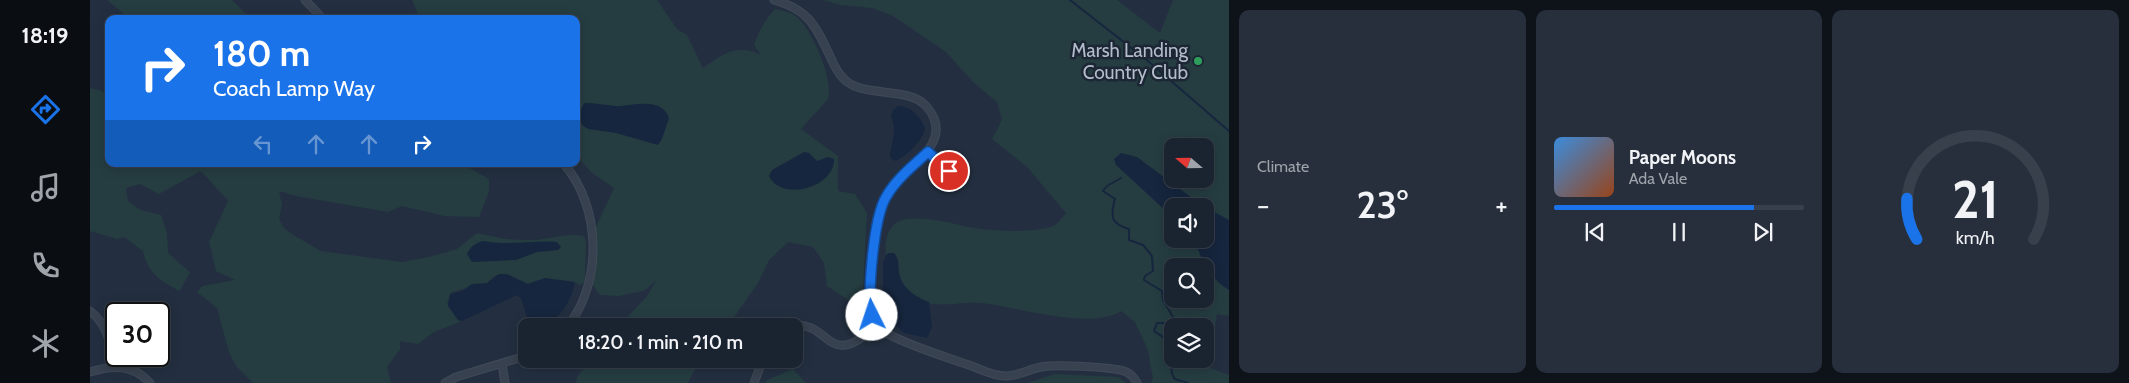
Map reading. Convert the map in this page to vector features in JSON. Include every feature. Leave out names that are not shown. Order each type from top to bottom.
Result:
[{"type":"street","points":[[774,0],[789,4],[806,15],[818,32],[836,69],[851,84],[865,89],[910,97],[924,104],[932,115],[936,128],[934,142],[928,152],[892,188],[884,200],[876,232],[871,279],[871,308],[877,326],[887,334],[911,344],[1002,376],[1015,376],[1041,367],[1120,370],[1131,374],[1137,383]]},
{"type":"street","points":[[310,2],[321,15]]},
{"type":"street","points":[[928,152],[949,171]]},
{"type":"street","points":[[566,167],[583,194],[589,216],[592,240],[586,292],[574,318]]},
{"type":"street","points":[[90,311],[105,328]]},
{"type":"street","points":[[803,326],[832,342],[846,346],[861,340],[877,326]]},
{"type":"street","points":[[445,383],[456,377],[518,359]]},
{"type":"street","points":[[502,364],[505,383]]},
{"type":"street","points":[[90,372],[112,367],[131,370],[150,383]]},
{"type":"street","points":[[754,383],[760,368]]},
{"type":"green space","points":[[107,0],[232,0],[247,15],[125,15]]},
{"type":"green space","points":[[412,0],[657,0],[677,29],[687,35],[703,68],[724,55],[737,50],[761,55],[754,45],[771,13],[775,9],[795,15],[803,23],[815,43],[825,68],[829,90],[828,99],[801,129],[838,156],[838,191],[855,194],[867,213],[862,309],[827,286],[824,263],[813,247],[788,242],[769,260],[758,283],[734,318],[626,318],[647,296],[656,281],[644,291],[618,296],[600,295],[592,284],[596,227],[614,188],[591,172],[580,160],[580,15],[418,15]]},
{"type":"green space","points":[[823,0],[1117,0],[1160,33],[1173,0],[1229,0],[1229,316],[1217,314],[1214,332],[1214,318],[1164,318],[1164,368],[1210,368],[1229,375],[1229,383],[1151,383],[1153,379],[1148,350],[1135,322],[1121,311],[1108,317],[1092,319],[1053,316],[982,303],[929,304],[921,302],[906,289],[896,267],[894,255],[886,254],[886,242],[889,232],[901,220],[929,219],[974,228],[1022,231],[1044,229],[1053,226],[1066,213],[1027,167],[992,139],[1002,120],[997,102],[972,81],[946,52],[893,16],[872,8],[840,5]]},
{"type":"green space","points":[[90,88],[105,94],[105,167],[468,167],[489,179],[489,192],[479,217],[444,216],[402,206],[388,212],[296,196],[279,191],[282,205],[279,219],[284,228],[321,251],[402,262],[457,249],[477,233],[523,240],[584,236],[586,242],[585,281],[581,285],[538,280],[528,284],[496,275],[487,283],[452,292],[447,303],[458,320],[462,321],[434,332],[418,344],[400,341],[400,349],[387,367],[391,383],[253,383],[236,366],[229,352],[217,308],[197,292],[202,286],[235,280],[216,271],[209,242],[228,201],[201,171],[159,194],[140,184],[126,188],[128,201],[138,209],[161,215],[167,233],[168,253],[190,272],[180,291],[156,276],[151,271],[143,251],[124,237],[117,239],[90,231]]},
{"type":"green space","points":[[584,368],[696,368],[688,383],[576,383],[577,377]]},
{"type":"green space","points":[[793,369],[806,383],[766,383],[767,380]]},
{"type":"green space","points":[[1055,374],[1118,377],[1126,383],[1027,383]]},
{"type":"water","points":[[584,103],[616,106],[646,104],[660,107],[669,118],[658,145],[616,133],[588,129],[582,125],[580,112]]},
{"type":"water","points":[[898,106],[903,106],[915,113],[925,128],[924,133],[914,148],[895,161],[890,157],[894,132],[891,116],[893,110]]},
{"type":"water","points":[[804,152],[809,153],[817,161],[828,157],[834,159],[832,169],[826,178],[817,184],[795,190],[775,184],[769,176],[772,170]]},
{"type":"water","points":[[1121,153],[1137,157],[1164,177],[1164,188],[1179,188],[1192,198],[1164,198],[1164,209],[1116,165],[1114,159]]},
{"type":"water","points":[[1214,212],[1229,220],[1229,290],[1214,278],[1214,258],[1202,258],[1198,248],[1214,248]]},
{"type":"water","points":[[484,241],[502,243],[557,242],[561,247],[558,250],[537,252],[516,260],[472,262],[467,254],[474,245]]},
{"type":"water","points":[[888,253],[894,253],[896,256],[904,285],[916,295],[929,302],[932,327],[927,338],[904,333],[894,324],[894,301],[883,292],[883,262]]},
{"type":"water","points":[[499,274],[507,274],[528,284],[545,278],[575,282],[574,289],[565,307],[556,318],[527,318],[521,298],[517,295],[462,321],[458,320],[448,306],[450,294],[462,291],[472,284],[487,283]]},
{"type":"waterway","points":[[1070,0],[1148,61],[1229,131]]},
{"type":"waterway","points":[[1121,178],[1107,186],[1103,191],[1115,199],[1112,215],[1115,222],[1129,229],[1129,240],[1143,245],[1152,256],[1153,271],[1145,276],[1144,280],[1162,291],[1163,300],[1173,317],[1170,323],[1157,323],[1154,331],[1170,343],[1172,350],[1171,369],[1174,378],[1188,383]]},
{"type":"place","name":"Marsh Landing Country Club","points":[[1198,61]]},
{"type":"route","points":[[872,315],[870,300],[871,279],[876,232],[886,196],[928,152],[949,171]]}]
